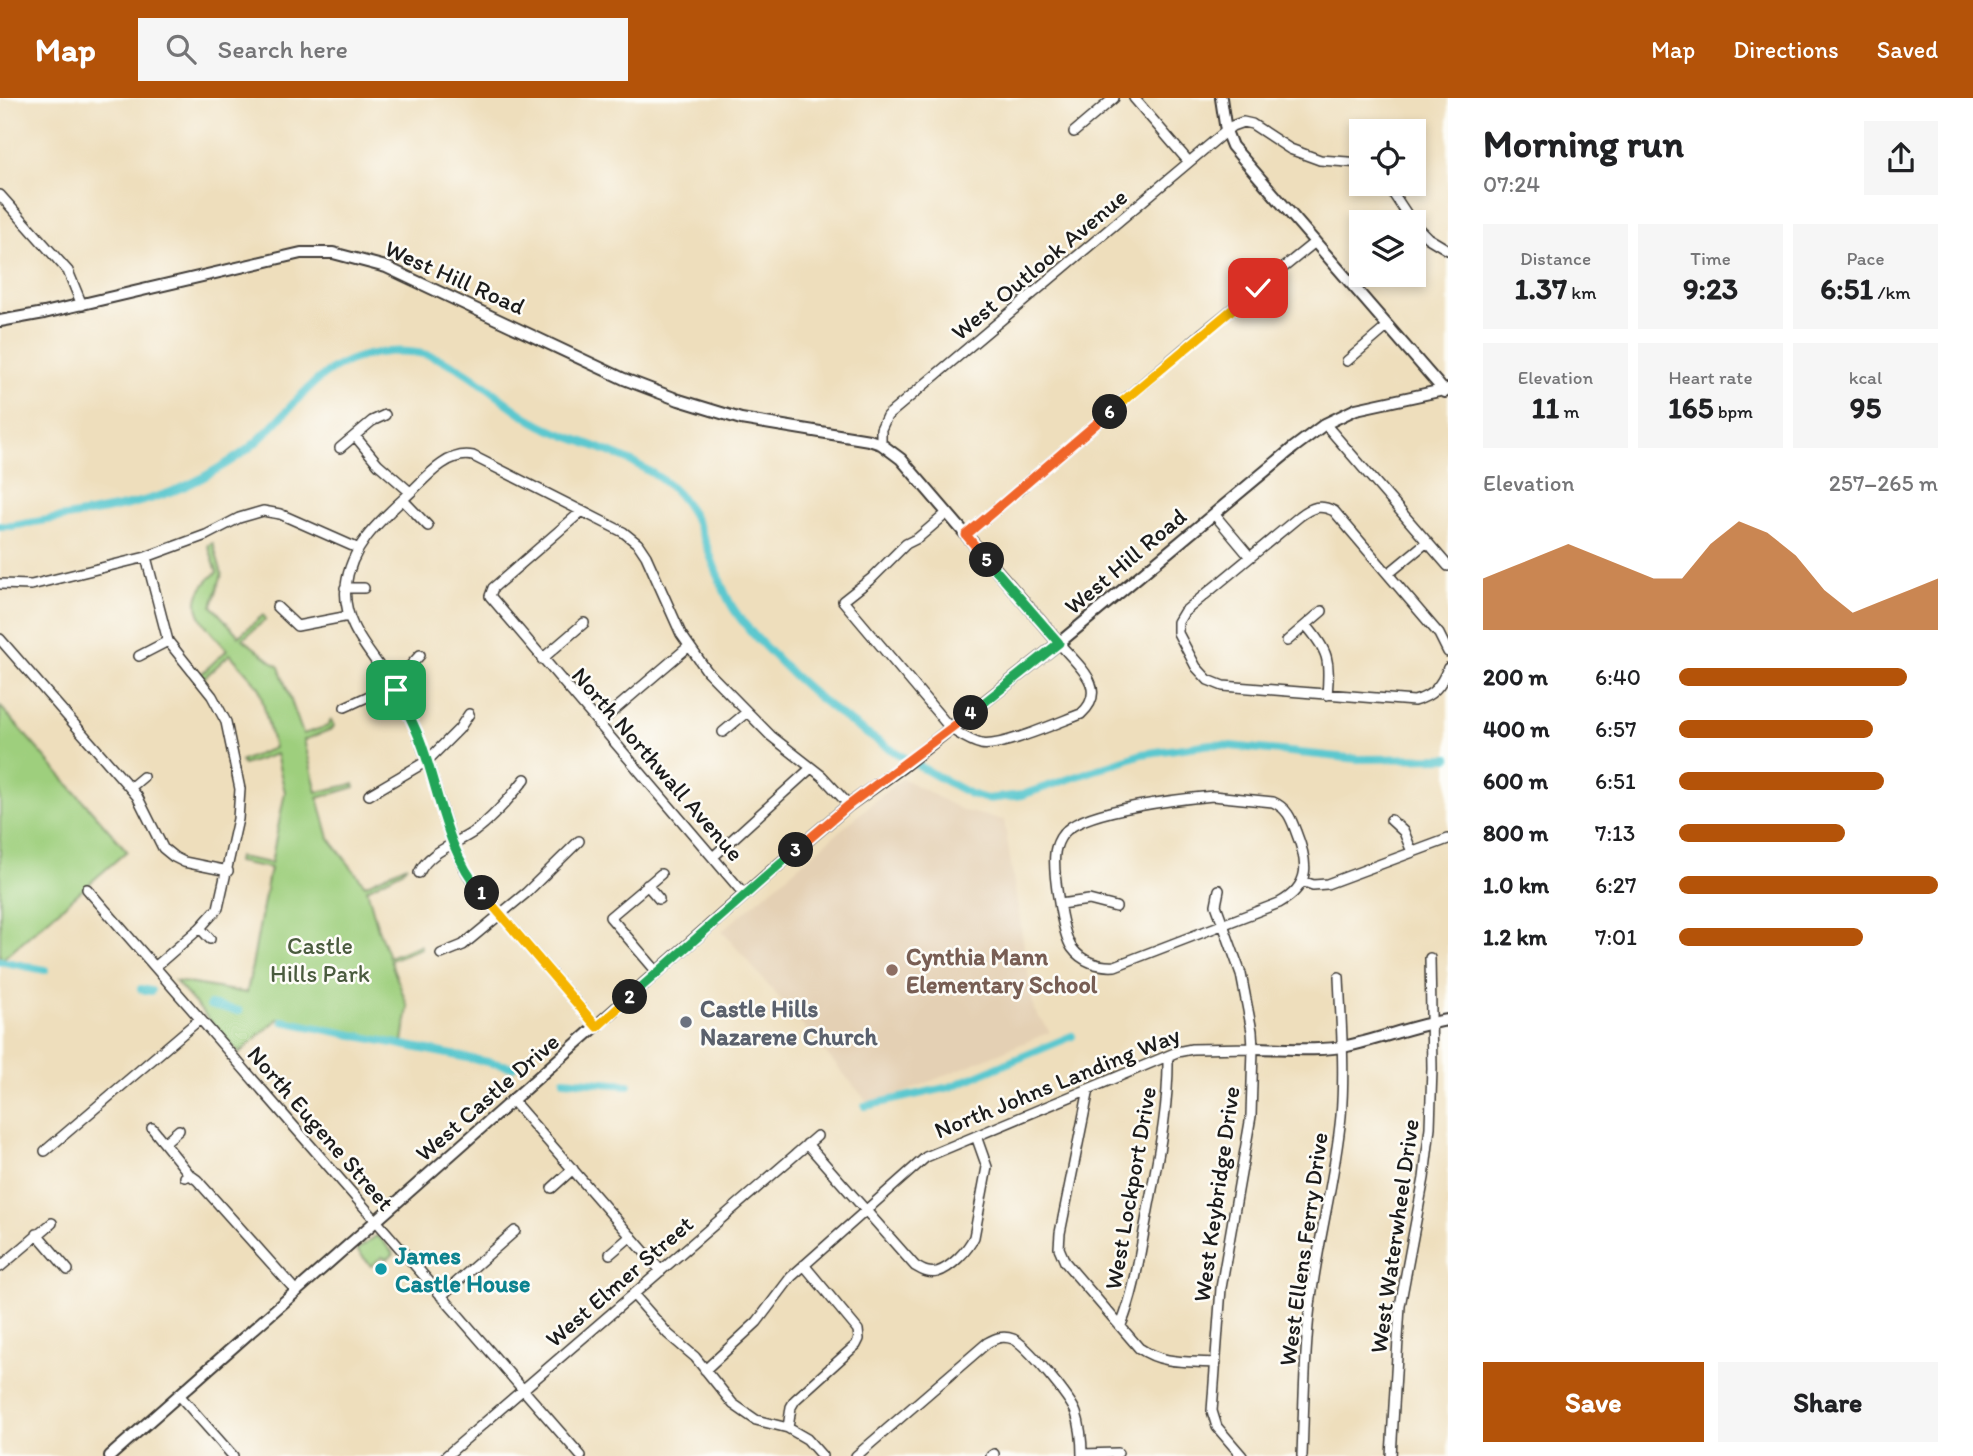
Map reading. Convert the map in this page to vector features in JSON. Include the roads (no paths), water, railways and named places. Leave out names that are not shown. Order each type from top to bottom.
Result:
[{"type":"street","points":[[1074,132],[1114,98]]},
{"type":"street","points":[[1134,98],[1189,162]]},
{"type":"street","points":[[1221,98],[1226,131],[1232,146],[1446,392]]},
{"type":"street","points":[[1226,131],[1243,122],[1252,124],[1290,149],[1306,156],[1349,162]]},
{"type":"street","name":"West Outlook Avenue","points":[[881,444],[881,429],[887,416],[1226,131]]},
{"type":"street","points":[[0,195],[68,271],[82,304]]},
{"type":"street","points":[[1426,236],[1448,250]]},
{"type":"street","points":[[966,535],[1200,335],[1315,242]]},
{"type":"street","name":"West Hill Road","points":[[0,321],[301,253],[333,253],[386,267],[624,379],[679,400],[741,418],[881,444],[901,459],[1059,643],[1325,424],[1359,408],[1446,392]]},
{"type":"street","points":[[1347,360],[1388,327]]},
{"type":"street","points":[[340,448],[372,421],[385,415]]},
{"type":"street","points":[[1325,424],[1448,566]]},
{"type":"street","points":[[355,436],[407,496],[428,526]]},
{"type":"street","points":[[597,1027],[472,881],[452,844],[415,726],[393,685],[360,639],[349,616],[345,588],[357,548],[372,530],[444,463],[466,455],[485,461],[623,532],[638,544],[688,647],[707,671],[771,736],[831,784],[849,805]]},
{"type":"street","points":[[0,584],[31,584],[146,557],[206,535],[263,506],[357,548]]},
{"type":"street","points":[[1448,652],[1439,634],[1334,511],[1317,506],[1309,509],[1184,612],[1178,622],[1178,633],[1196,667],[1208,680],[1223,686],[1414,701],[1430,695],[1445,683],[1448,668]]},
{"type":"street","name":"North Northwall Avenue","points":[[582,511],[493,588],[490,596],[744,894]]},
{"type":"street","points":[[947,513],[918,538],[906,544],[872,578],[843,601],[951,729],[969,740],[983,744],[998,743],[1081,714],[1091,705],[1094,693],[1089,680],[1059,643]]},
{"type":"street","points":[[1214,514],[1250,557]]},
{"type":"street","points":[[1388,574],[1427,542]]},
{"type":"street","points":[[146,557],[168,641],[212,696],[226,722],[240,789],[238,819],[218,908],[200,928],[155,967]]},
{"type":"street","points":[[345,588],[364,588]]},
{"type":"street","points":[[277,607],[297,626],[349,616]]},
{"type":"street","points":[[1287,641],[1322,611]]},
{"type":"street","name":"North Northwall Avenue","points":[[542,659],[584,623]]},
{"type":"street","points":[[1306,625],[1328,657],[1327,695]]},
{"type":"street","points":[[0,639],[137,796],[163,848],[184,862],[228,870]]},
{"type":"street","points":[[139,656],[168,641]]},
{"type":"street","name":"West Castle Drive","points":[[110,1456],[744,894],[849,805],[914,758],[1059,643]]},
{"type":"street","points":[[598,724],[688,647]]},
{"type":"street","points":[[345,707],[393,685],[419,655]]},
{"type":"street","points":[[723,732],[747,712]]},
{"type":"street","points":[[369,795],[427,761],[470,714]]},
{"type":"street","points":[[713,857],[811,768]]},
{"type":"street","points":[[130,788],[143,777]]},
{"type":"street","points":[[419,873],[424,862],[475,831],[496,813],[525,779]]},
{"type":"street","points":[[1213,796],[1273,802],[1282,806],[1290,816],[1306,863],[1302,881],[1289,898],[1115,966],[1102,967],[1087,961],[1074,951],[1065,936],[1060,904],[1054,862],[1060,837],[1081,821],[1156,802],[1213,796]]},
{"type":"street","points":[[1391,820],[1404,832],[1412,852]]},
{"type":"street","points":[[1302,881],[1326,884],[1448,839]]},
{"type":"street","points":[[441,954],[464,945],[526,893],[579,841]]},
{"type":"street","points":[[658,973],[610,917],[661,874]]},
{"type":"street","points":[[647,885],[659,899]]},
{"type":"street","name":"North Eugene Street","points":[[87,889],[581,1456]]},
{"type":"street","name":"West Keybridge Drive","points":[[1219,890],[1216,905],[1241,974],[1253,1048],[1251,1116],[1221,1288],[1213,1419],[1242,1456]]},
{"type":"street","points":[[1060,904],[1089,900],[1116,906]]},
{"type":"street","points":[[200,928],[209,939]]},
{"type":"street","name":"West Waterwheel Drive","points":[[1391,1456],[1400,1306],[1430,1127],[1430,958]]},
{"type":"street","name":"West Ellens Ferry Drive","points":[[1302,1456],[1309,1309],[1335,1166],[1341,1115],[1339,977]]},
{"type":"street","points":[[45,1151],[200,1019]]},
{"type":"street","name":"North Johns Landing Way","points":[[705,1370],[744,1336],[779,1291],[804,1265],[926,1157],[1168,1056],[1192,1049],[1342,1047],[1376,1040],[1430,1022],[1448,1020]]},
{"type":"street","name":"West Lockport Drive","points":[[1121,1325],[1132,1298],[1163,1138],[1168,1093],[1168,1056]]},
{"type":"street","points":[[1089,1089],[1060,1233],[1059,1248],[1065,1262],[1139,1348],[1152,1357],[1169,1361],[1216,1363]]},
{"type":"street","points":[[513,1101],[661,1271]]},
{"type":"street","points":[[152,1128],[165,1142],[187,1176],[197,1180],[297,1292]]},
{"type":"street","points":[[165,1142],[179,1130]]},
{"type":"street","name":"West Elmer Street","points":[[446,1456],[817,1136]]},
{"type":"street","points":[[807,1144],[915,1266],[926,1272],[938,1272],[970,1247],[974,1237],[987,1167],[976,1136]]},
{"type":"street","points":[[552,1188],[573,1170]]},
{"type":"street","points":[[0,1266],[52,1223]]},
{"type":"street","points":[[441,1296],[515,1231]]},
{"type":"street","points":[[37,1234],[68,1270]]},
{"type":"street","points":[[610,1254],[631,1236]]},
{"type":"street","points":[[788,1428],[795,1399],[856,1345],[859,1339],[858,1330],[804,1265]]},
{"type":"street","points":[[634,1294],[668,1334],[695,1357],[733,1404],[755,1420],[788,1428],[807,1439],[821,1456]]},
{"type":"street","points":[[856,1456],[987,1343],[1007,1337],[1021,1344],[1067,1396],[1076,1413],[1082,1438],[1082,1455],[1118,1453]]},
{"type":"street","points":[[179,1395],[227,1454]]},
{"type":"waterway","points":[[0,526],[133,504],[180,488],[202,478],[248,449],[320,378],[337,367],[356,358],[379,353],[416,353],[430,356],[464,371],[541,425],[625,459],[661,479],[683,499],[700,529],[725,594],[746,626],[767,649],[818,697],[865,733],[970,794],[987,799],[1022,795],[1142,754],[1211,744],[1358,759],[1448,758]]},
{"type":"waterway","points":[[0,961],[45,970]]},
{"type":"waterway","points":[[141,989],[151,991]]},
{"type":"waterway","points":[[210,1005],[239,1011]]},
{"type":"waterway","points":[[283,1021],[513,1067]]},
{"type":"waterway","points":[[865,1106],[950,1087],[1072,1036]]},
{"type":"waterway","points":[[564,1080],[628,1085]]},
{"type":"place","name":"Cynthia Mann Elementary School","points":[[892,970]]},
{"type":"place","name":"Castle Hills Nazarene Church","points":[[686,1022]]},
{"type":"place","name":"James Castle House","points":[[381,1269]]},
{"type":"park label","name":"Castle Hills Park","points":[[320,959]]}]
